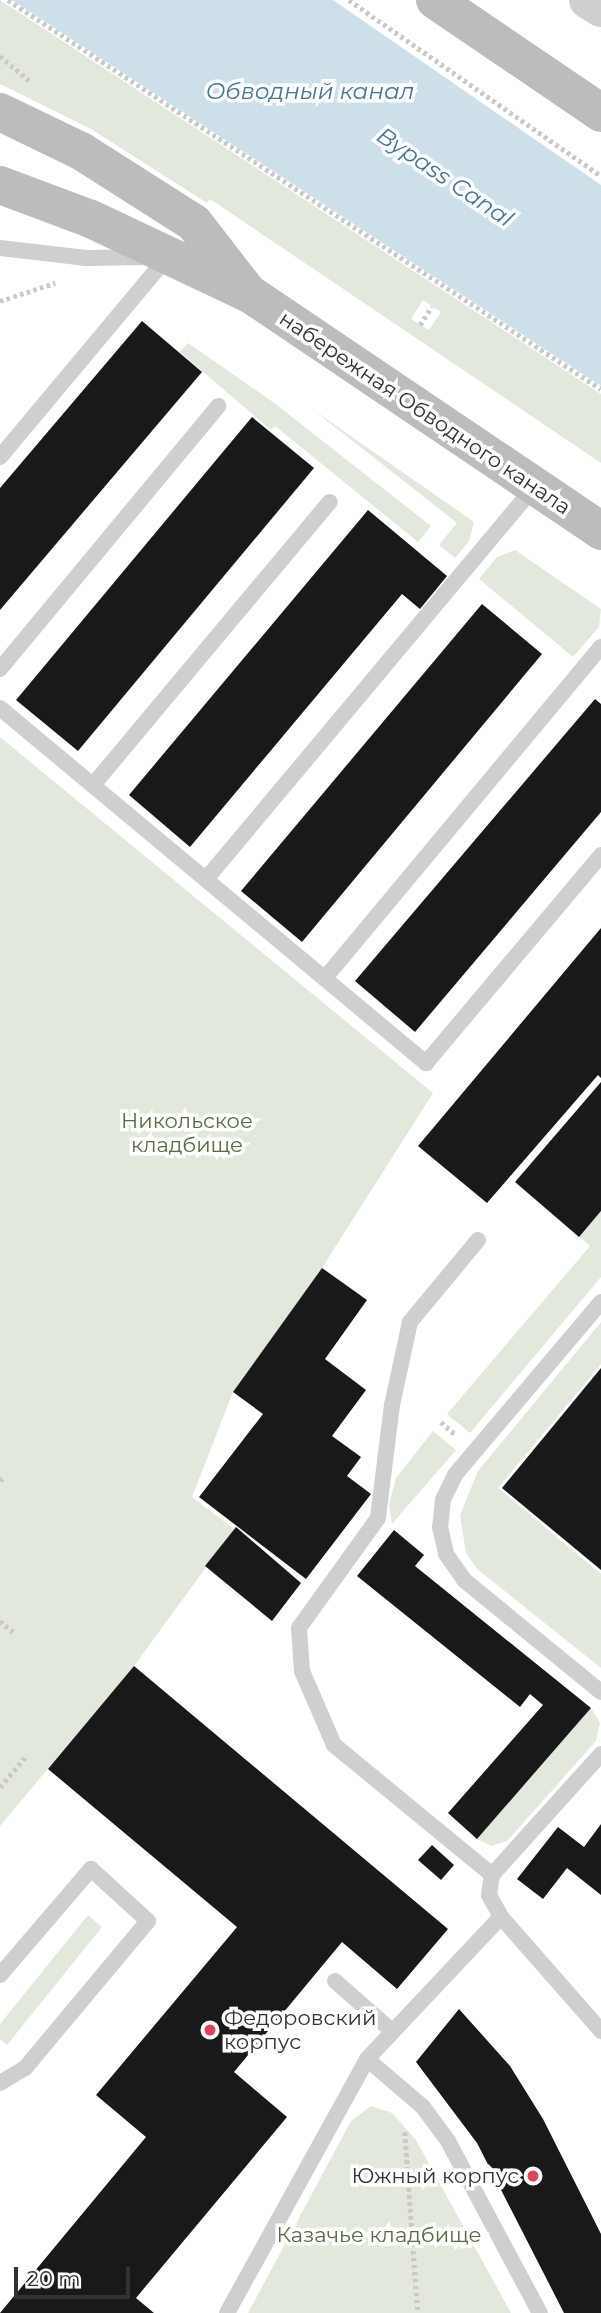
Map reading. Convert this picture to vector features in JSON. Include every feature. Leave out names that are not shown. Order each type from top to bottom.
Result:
[{"type":"main road","points":[[435,0],[601,113]]},
{"type":"main road","name":"набережная Обводного канала","points":[[0,112],[81,151],[194,223],[250,294]]},
{"type":"main road","name":"набережная Обводного канала","points":[[0,184],[90,219],[250,294],[601,531]]},
{"type":"street","points":[[588,0],[601,8]]},
{"type":"lane","points":[[0,248],[86,258],[167,257]]},
{"type":"lane","points":[[0,457],[167,257]]},
{"type":"lane","points":[[0,669],[218,406]]},
{"type":"lane","points":[[207,878],[535,486]]},
{"type":"lane","points":[[93,785],[330,502]]},
{"type":"lane","points":[[325,978],[601,647]]},
{"type":"lane","points":[[0,708],[426,1063],[601,855]]},
{"type":"lane","points":[[478,1240],[410,1322],[392,1405],[378,1518],[326,1584],[299,1628],[302,1671],[334,1745],[492,1875]]},
{"type":"lane","points":[[601,1302],[454,1475],[443,1500],[440,1527],[446,1554],[464,1580],[601,1692]]},
{"type":"lane","points":[[601,1754],[492,1875],[489,1895],[501,1917],[601,2031]]},
{"type":"lane","points":[[0,1975],[91,1869],[148,1921],[25,2068],[0,2083]]},
{"type":"lane","points":[[228,2313],[367,2059],[501,1917]]},
{"type":"lane","points":[[335,1981],[393,2031]]},
{"type":"lane","points":[[367,2059],[423,2107],[448,2141],[540,2313]]},
{"type":"path","points":[[8,0],[601,389]]},
{"type":"path","points":[[349,0],[601,176]]},
{"type":"path","points":[[0,301],[59,282]]},
{"type":"path","points":[[420,325],[432,306]]},
{"type":"path","points":[[0,1621],[13,1632]]},
{"type":"path","points":[[0,1787],[27,1755]]},
{"type":"path","points":[[405,2129],[418,2313]]},
{"type":"green space","points":[[0,0],[601,394],[601,463],[210,199],[207,203],[91,129],[0,84]],"holes":[[[423,300],[441,312],[429,330],[411,319]]]},
{"type":"green space","points":[[188,343],[273,402],[431,526],[418,542],[275,426],[271,430],[180,352]]},
{"type":"green space","points":[[312,409],[474,522],[469,541],[455,558],[439,545],[457,523]]},
{"type":"green space","points":[[515,550],[601,609],[599,627],[573,657],[479,579],[497,557]]},
{"type":"green space","name":"Никольское кладбище","points":[[0,737],[433,1093],[322,1268],[233,1392],[192,1497],[234,1529],[134,1666],[0,1826]]},
{"type":"green space","points":[[601,1211],[601,1277],[470,1433],[447,1414],[590,1246],[579,1237]]},
{"type":"green space","points":[[601,1322],[601,1364],[498,1488],[601,1574],[601,1668],[477,1569],[466,1553],[460,1515],[478,1471]]},
{"type":"green space","points":[[433,1431],[456,1450],[392,1524],[389,1505],[396,1478]]},
{"type":"green space","points":[[591,1708],[600,1723],[596,1741],[507,1841],[491,1846],[477,1839]]},
{"type":"green space","points":[[88,1915],[102,1927],[7,2045],[0,2039],[0,2024]]},
{"type":"green space","name":"Казачье кладбище","points":[[371,2106],[392,2113],[416,2140],[511,2313],[248,2313],[351,2121]]},
{"type":"water","name":"Обводный канал","points":[[12,0],[333,0],[601,185],[601,386]]},
{"type":"building","points":[[142,321],[202,372],[0,610],[0,488]]},
{"type":"building","points":[[252,417],[314,468],[78,751],[16,700]]},
{"type":"building","points":[[368,510],[447,576],[420,609],[402,594],[190,847],[129,795]]},
{"type":"building","points":[[482,604],[542,654],[302,942],[241,891]]},
{"type":"building","points":[[595,699],[601,704],[601,812],[415,1032],[355,981]]},
{"type":"building","points":[[601,928],[601,1078],[598,1075],[487,1203],[418,1146]]},
{"type":"building","points":[[601,1082],[601,1211],[579,1237],[515,1182]]},
{"type":"building","points":[[322,1268],[367,1300],[325,1359],[366,1390],[332,1436],[361,1457],[347,1476],[371,1494],[306,1579],[199,1497],[263,1414],[233,1392]]},
{"type":"building","points":[[601,1368],[601,1570],[502,1488]]},
{"type":"building","points":[[236,1527],[301,1583],[272,1621],[205,1566]]},
{"type":"building","points":[[394,1530],[424,1555],[415,1566],[591,1708],[477,1839],[448,1813],[543,1705],[530,1694],[520,1707],[357,1576]]},
{"type":"building","name":"Федоровский корпус","points":[[134,1666],[448,1929],[397,1989],[342,1942],[234,2072],[287,2117],[136,2298],[154,2313],[0,2313],[146,2137],[96,2095],[237,1927],[48,1769]]},
{"type":"building","points":[[601,1824],[601,1895],[567,1868],[543,1899],[517,1879],[558,1827],[584,1847]]},
{"type":"building","points":[[432,1845],[454,1865],[441,1880],[418,1860]]},
{"type":"building","name":"Южный корпус","points":[[459,2009],[510,2066],[543,2119],[601,2234],[601,2313],[564,2313],[477,2143],[416,2062]]},
{"type":"place","name":"Федоровский корпус","points":[[210,2030]]},
{"type":"place","name":"Южный корпус","points":[[533,2176]]},
{"type":"water label","name":"Bypass Canal","points":[[445,177]]}]
